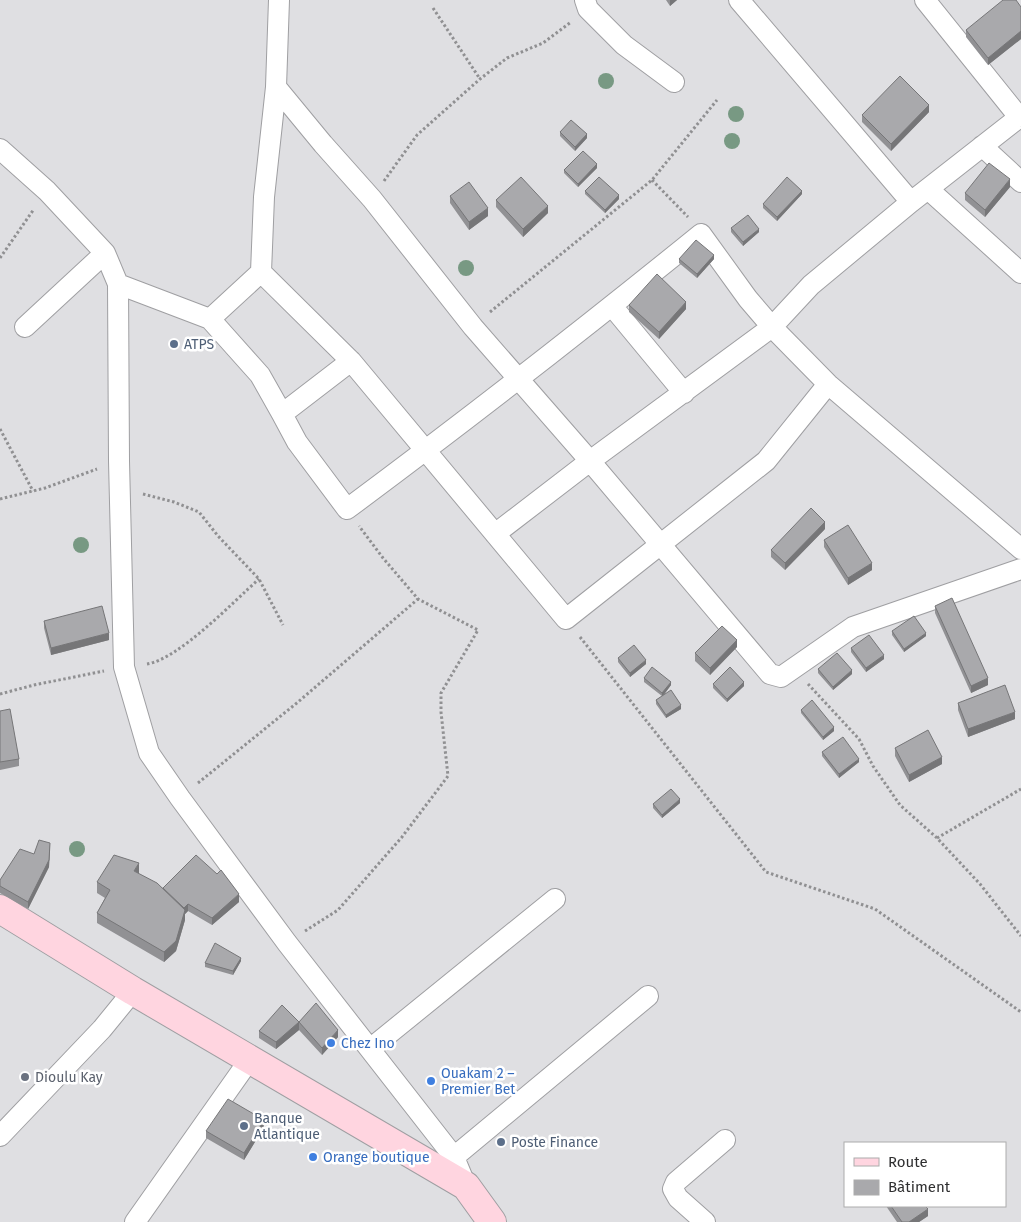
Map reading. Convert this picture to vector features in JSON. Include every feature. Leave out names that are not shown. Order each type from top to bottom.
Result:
[{"type":"street","points":[[210,319],[261,272],[264,197],[276,87],[279,0]]},
{"type":"street","points":[[739,0],[911,202]]},
{"type":"street","points":[[495,534],[590,461],[772,327],[812,285],[911,202],[1020,116],[926,0]]},
{"type":"street","points":[[586,5],[624,45],[674,82]]},
{"type":"street","points":[[276,87],[372,199],[473,327],[590,461],[770,674],[781,677],[853,627],[1021,569]]},
{"type":"street","points":[[982,146],[1021,182]]},
{"type":"street","points":[[0,149],[47,191],[105,253],[118,284],[119,462],[124,667],[149,753],[287,943],[454,1157],[466,1186],[492,1222]]},
{"type":"street","points":[[928,189],[1021,273]]},
{"type":"street","points":[[118,284],[210,319],[260,375],[296,442],[347,509],[426,451],[701,234],[748,299],[772,327],[828,384],[1021,548]]},
{"type":"street","points":[[25,327],[105,253]]},
{"type":"street","points":[[261,272],[351,361],[566,619],[766,461],[828,384]]},
{"type":"street","points":[[612,306],[684,393]]},
{"type":"street","points":[[282,414],[351,361]]},
{"type":"street","points":[[370,1049],[555,899]]},
{"type":"street","points":[[0,909],[133,991],[466,1186]]},
{"type":"street","points":[[0,1136],[102,1029],[133,991]]},
{"type":"street","points":[[454,1157],[648,996]]},
{"type":"street","points":[[134,1222],[250,1059]]},
{"type":"street","points":[[705,1222],[678,1198],[673,1189],[676,1182],[725,1140]]},
{"type":"path","points":[[372,199],[417,135],[480,79],[507,58],[543,43],[586,5]]},
{"type":"path","points":[[433,8],[480,79]]},
{"type":"path","points":[[473,327],[652,180],[717,100]]},
{"type":"path","points":[[652,180],[678,206],[701,234]]},
{"type":"path","points":[[0,258],[47,191]]},
{"type":"path","points":[[0,429],[33,491]]},
{"type":"path","points":[[0,499],[33,491],[119,462]]},
{"type":"path","points":[[120,482],[145,495],[174,502],[199,512],[218,536],[259,579],[283,625]]},
{"type":"path","points":[[287,943],[338,910],[402,837],[448,776],[441,712],[441,693],[478,630],[418,599],[383,558],[347,509]]},
{"type":"path","points":[[0,694],[34,685],[155,662],[180,649],[259,579]]},
{"type":"path","points":[[180,798],[298,702],[418,599]]},
{"type":"path","points":[[566,619],[766,872],[875,909],[1021,1012]]},
{"type":"path","points":[[794,668],[859,739],[873,766],[900,805],[937,838],[980,884],[1021,936]]},
{"type":"path","points":[[937,838],[1021,789]]},
{"type":"building","points":[[1003,0],[1016,0],[1021,7],[1021,31],[988,58],[966,30]]},
{"type":"building","points":[[900,76],[929,105],[891,144],[862,115]]},
{"type":"building","points":[[571,120],[587,134],[575,147],[560,132]]},
{"type":"building","points":[[583,151],[597,164],[578,184],[564,170]]},
{"type":"building","points":[[989,163],[1010,179],[985,210],[965,193]]},
{"type":"building","points":[[521,177],[548,206],[523,229],[496,200]]},
{"type":"building","points":[[599,177],[619,195],[605,210],[585,191]]},
{"type":"building","points":[[787,177],[802,191],[777,217],[763,204]]},
{"type":"building","points":[[469,182],[488,208],[469,222],[450,196]]},
{"type":"building","points":[[748,215],[759,229],[743,242],[731,228]]},
{"type":"building","points":[[696,240],[714,255],[697,274],[679,259]]},
{"type":"building","points":[[657,274],[686,302],[659,332],[629,305]]},
{"type":"building","points":[[811,508],[825,522],[785,563],[771,550]]},
{"type":"building","points":[[848,525],[872,563],[848,578],[824,540]]},
{"type":"building","points":[[952,598],[988,678],[971,686],[935,606]]},
{"type":"building","points":[[102,606],[109,633],[51,648],[44,621]]},
{"type":"building","points":[[914,616],[926,633],[904,649],[892,631]]},
{"type":"building","points":[[722,626],[737,640],[710,668],[695,653]]},
{"type":"building","points":[[869,635],[884,655],[866,668],[851,648]]},
{"type":"building","points":[[634,645],[646,660],[630,673],[618,658]]},
{"type":"building","points":[[837,653],[852,670],[833,687],[818,669]]},
{"type":"building","points":[[652,667],[671,682],[662,693],[644,678]]},
{"type":"building","points":[[730,667],[744,682],[727,699],[713,684]]},
{"type":"building","points":[[1005,685],[1015,712],[968,729],[958,703]]},
{"type":"building","points":[[671,690],[681,705],[666,715],[656,700]]},
{"type":"building","points":[[812,700],[834,727],[823,737],[801,710]]},
{"type":"building","points":[[10,709],[19,759],[0,762],[0,711]]},
{"type":"building","points":[[928,730],[942,757],[909,775],[895,748]]},
{"type":"building","points":[[843,737],[859,759],[839,774],[822,752]]},
{"type":"building","points":[[671,789],[680,799],[662,815],[653,804]]},
{"type":"building","points":[[39,840],[50,843],[49,860],[28,902],[0,886],[0,880],[20,849],[34,854]]},
{"type":"building","points":[[114,855],[139,863],[134,871],[157,883],[185,910],[176,941],[164,952],[97,913],[110,890],[97,882]]},
{"type":"building","points":[[196,855],[217,874],[221,870],[239,894],[212,918],[188,904],[184,908],[163,888]]},
{"type":"building","points":[[215,943],[241,958],[233,971],[205,963]]},
{"type":"building","points":[[316,1003],[338,1030],[322,1048],[299,1022]]},
{"type":"building","points":[[282,1005],[299,1022],[276,1042],[259,1031]]},
{"type":"building","points":[[228,1099],[264,1120],[244,1153],[206,1131]]},
{"type":"building","points":[[892,1207],[926,1207],[928,1209],[909,1222],[902,1222]]},
{"type":"place","name":"ATPS","points":[[174,344]]},
{"type":"place","name":"Chez Ino","points":[[331,1043]]},
{"type":"place","name":"Dioulu Kay","points":[[25,1077]]},
{"type":"place","name":"Ouakam 2 – Premier Bet","points":[[431,1081]]},
{"type":"place","name":"Banque Atlantique","points":[[244,1126]]},
{"type":"place","name":"Poste Finance","points":[[501,1142]]},
{"type":"place","name":"Orange boutique","points":[[313,1157]]}]
